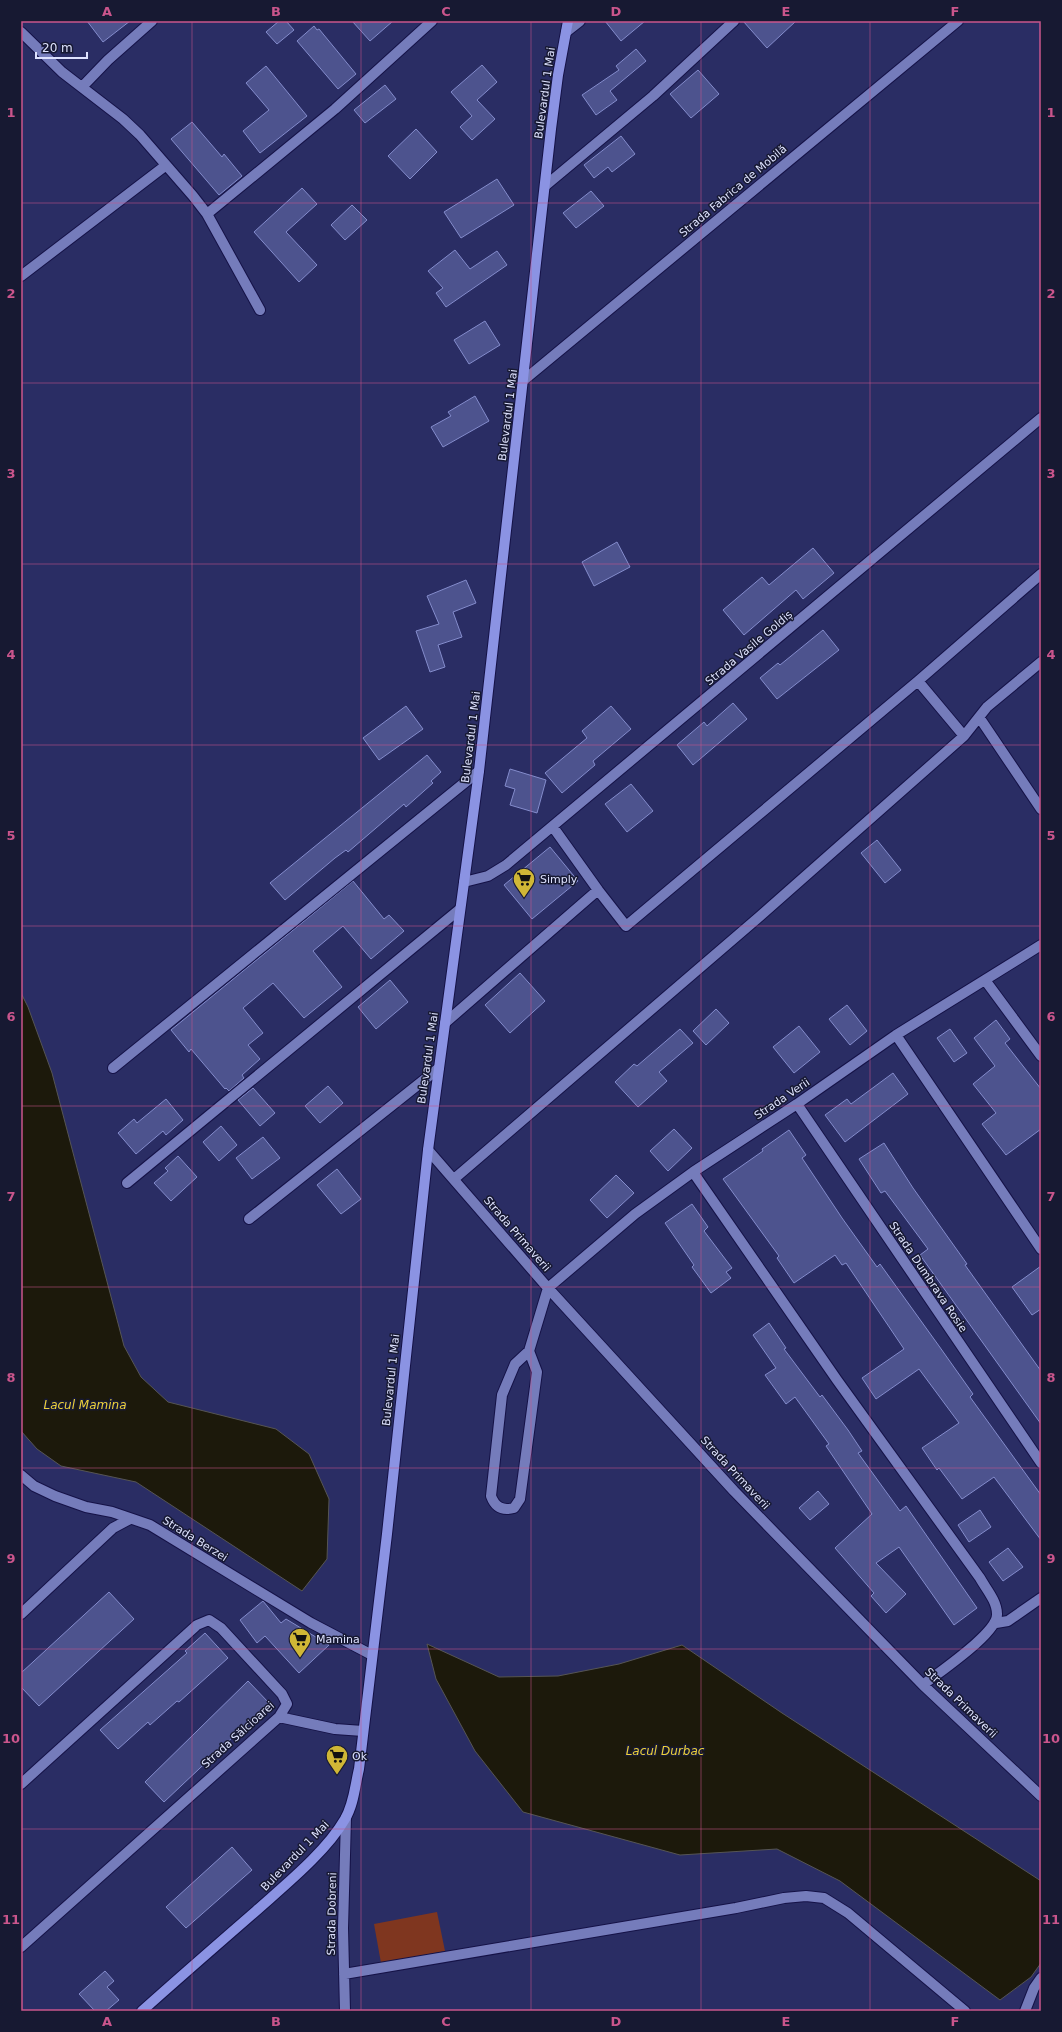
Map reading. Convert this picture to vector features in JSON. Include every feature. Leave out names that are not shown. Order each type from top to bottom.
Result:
[{"type":"main road","name":"Bulevardul 1 Mai","points":[[142,2011],[282,1888],[331,1840],[346,1818],[357,1777],[387,1534],[428,1150],[479,771],[558,76],[568,21]]},
{"type":"street","points":[[82,87],[108,60],[152,21]]},
{"type":"street","points":[[208,214],[329,114],[432,21]]},
{"type":"street","points":[[566,32],[580,21]]},
{"type":"street","points":[[545,186],[653,96],[734,21]]},
{"type":"street","name":"Strada Fabrica de Mobilă","points":[[524,380],[958,21]]},
{"type":"street","points":[[21,32],[62,72],[123,119],[140,135],[165,166],[208,214],[260,310]]},
{"type":"street","points":[[21,276],[165,166]]},
{"type":"street","name":"Strada Vasile Goldiș","points":[[464,882],[488,876],[506,866],[1041,418]]},
{"type":"street","points":[[553,828],[626,926],[918,681],[1041,574]]},
{"type":"street","points":[[454,1179],[759,918],[964,736],[996,698],[1041,662]]},
{"type":"street","points":[[918,681],[964,736]]},
{"type":"street","points":[[979,717],[1041,809]]},
{"type":"street","points":[[113,1068],[479,771]]},
{"type":"street","points":[[445,1023],[598,890]]},
{"type":"street","points":[[127,1183],[460,909]]},
{"type":"street","name":"Strada Verii","points":[[548,1288],[635,1214],[693,1172],[797,1104],[896,1035],[1041,945]]},
{"type":"street","points":[[985,980],[1041,1056]]},
{"type":"street","points":[[896,1035],[1041,1249]]},
{"type":"street","points":[[249,1219],[439,1068]]},
{"type":"street","name":"Strada Dumbrava Rosie","points":[[797,1104],[1041,1463]]},
{"type":"street","name":"Strada Primaverii","points":[[428,1150],[548,1288],[734,1491],[924,1684],[1041,1796]]},
{"type":"street","points":[[693,1172],[837,1380],[980,1578],[995,1603],[997,1614],[996,1623],[987,1634],[924,1684]]},
{"type":"street","points":[[529,1351],[537,1372],[520,1499],[514,1508],[507,1510],[500,1508],[494,1503],[490,1496],[502,1395],[515,1364],[529,1351],[548,1288]]},
{"type":"street","name":"Strada Berzei","points":[[21,1475],[34,1486],[55,1496],[86,1507],[112,1512],[150,1525],[304,1619],[372,1655]]},
{"type":"street","points":[[21,1614],[113,1528],[130,1519]]},
{"type":"street","points":[[996,1623],[1008,1621],[1041,1598]]},
{"type":"street","name":"Strada Sălcioarei","points":[[21,1784],[197,1625],[209,1620],[221,1628],[282,1694],[287,1704],[279,1717],[21,1947]]},
{"type":"street","points":[[279,1717],[335,1729],[363,1731]]},
{"type":"street","name":"Strada Dobreni","points":[[345,2011],[346,1818]]},
{"type":"street","points":[[344,1974],[736,1908],[784,1898],[806,1896],[824,1898],[848,1913],[965,2011]]},
{"type":"street","points":[[1025,2011],[1034,1988],[1041,1978]]},
{"type":"shaded area","points":[[437,1912],[445,1951],[381,1963],[374,1924]]},
{"type":"water","name":"Lacul Mamina","points":[[21,993],[28,1007],[52,1073],[124,1346],[141,1377],[168,1402],[276,1429],[309,1454],[329,1499],[327,1559],[302,1591],[136,1482],[61,1466],[37,1449],[21,1431]]},
{"type":"water","name":"Lacul Durbac","points":[[427,1644],[499,1677],[558,1676],[619,1664],[682,1645],[782,1713],[1041,1881],[1041,1963],[1031,1977],[1000,2000],[840,1881],[777,1849],[680,1855],[523,1812],[475,1751],[436,1679]]},
{"type":"building","points":[[87,21],[130,21],[103,42]]},
{"type":"building","points":[[279,21],[286,21],[294,30],[277,44],[266,32]]},
{"type":"building","points":[[352,21],[393,21],[370,41]]},
{"type":"building","points":[[605,21],[645,21],[621,41]]},
{"type":"building","points":[[743,21],[796,21],[767,48]]},
{"type":"building","points":[[314,26],[317,30],[319,29],[356,74],[338,89],[297,41]]},
{"type":"building","points":[[636,49],[646,61],[610,91],[617,100],[596,115],[582,95],[619,70],[616,66]]},
{"type":"building","points":[[482,65],[497,82],[477,100],[495,119],[472,140],[460,127],[472,116],[451,92]]},
{"type":"building","points":[[266,66],[307,116],[260,153],[243,131],[269,110],[246,83]]},
{"type":"building","points":[[698,70],[719,94],[691,118],[670,94]]},
{"type":"building","points":[[385,85],[396,99],[365,123],[354,110]]},
{"type":"building","points":[[192,122],[222,157],[224,154],[242,176],[219,195],[171,139]]},
{"type":"building","points":[[416,129],[437,152],[410,179],[388,156]]},
{"type":"building","points":[[621,136],[635,154],[612,172],[608,167],[594,178],[584,165]]},
{"type":"building","points":[[497,179],[514,205],[461,238],[444,212]]},
{"type":"building","points":[[302,188],[317,204],[286,232],[317,265],[299,282],[254,232]]},
{"type":"building","points":[[591,191],[604,206],[576,228],[563,213]]},
{"type":"building","points":[[352,205],[367,220],[345,240],[331,225]]},
{"type":"building","points":[[455,250],[470,269],[497,251],[507,265],[446,307],[436,293],[443,288],[428,271]]},
{"type":"building","points":[[485,321],[500,345],[469,364],[454,340]]},
{"type":"building","points":[[475,396],[489,421],[443,447],[431,427],[451,416],[448,412]]},
{"type":"building","points":[[617,542],[630,567],[594,586],[582,562]]},
{"type":"building","points":[[813,548],[834,573],[803,599],[796,590],[744,635],[723,610],[762,577],[769,585]]},
{"type":"building","points":[[466,580],[476,603],[453,612],[462,637],[438,645],[445,667],[430,672],[416,631],[439,624],[427,596]]},
{"type":"building","points":[[823,630],[839,650],[777,699],[760,678],[778,663],[780,665]]},
{"type":"building","points":[[733,703],[747,719],[693,765],[677,745],[704,722],[707,726]]},
{"type":"building","points":[[406,706],[423,729],[379,760],[363,738]]},
{"type":"building","points":[[611,706],[631,729],[593,761],[595,765],[562,793],[545,773],[587,738],[582,731]]},
{"type":"building","points":[[427,755],[441,772],[431,781],[433,783],[406,807],[404,804],[348,852],[346,850],[335,858],[285,900],[270,883]]},
{"type":"building","points":[[510,769],[546,780],[537,813],[510,805],[515,789],[505,786]]},
{"type":"building","points":[[631,784],[653,811],[627,832],[605,804]]},
{"type":"building","points":[[877,840],[901,870],[885,883],[861,853]]},
{"type":"building","points":[[550,847],[578,881],[532,919],[504,885]]},
{"type":"building","points":[[353,881],[384,919],[389,915],[404,931],[371,959],[343,926],[313,951],[342,987],[304,1018],[273,983],[243,1008],[263,1033],[248,1045],[260,1059],[242,1075],[244,1078],[229,1091],[226,1088],[225,1089],[191,1049],[189,1052],[171,1030]]},
{"type":"building","points":[[520,973],[545,1001],[510,1033],[485,1005]]},
{"type":"building","points":[[390,980],[408,1002],[376,1029],[358,1007]]},
{"type":"building","points":[[847,1005],[867,1031],[850,1045],[829,1019]]},
{"type":"building","points":[[716,1009],[729,1023],[706,1045],[693,1031]]},
{"type":"building","points":[[996,1020],[1010,1039],[1005,1043],[1041,1089],[1041,1129],[1006,1155],[982,1124],[996,1113],[973,1084],[995,1066],[974,1038]]},
{"type":"building","points":[[799,1026],[820,1052],[794,1073],[773,1047]]},
{"type":"building","points":[[680,1029],[693,1043],[659,1072],[667,1081],[638,1107],[615,1082],[634,1064],[637,1066]]},
{"type":"building","points":[[950,1029],[967,1053],[954,1062],[937,1038]]},
{"type":"building","points":[[893,1073],[908,1094],[845,1142],[825,1115],[847,1099],[851,1104]]},
{"type":"building","points":[[328,1086],[343,1103],[320,1123],[305,1106]]},
{"type":"building","points":[[253,1088],[275,1113],[260,1126],[238,1100]]},
{"type":"building","points":[[166,1099],[183,1120],[166,1135],[163,1131],[136,1154],[118,1133],[134,1119],[137,1123]]},
{"type":"building","points":[[221,1126],[237,1145],[219,1161],[203,1142]]},
{"type":"building","points":[[674,1129],[692,1148],[668,1171],[650,1151]]},
{"type":"building","points":[[789,1130],[806,1155],[802,1158],[842,1218],[877,1267],[880,1264],[939,1346],[973,1394],[970,1397],[1041,1495],[1041,1540],[994,1477],[962,1499],[939,1468],[937,1470],[922,1448],[959,1423],[919,1369],[876,1399],[862,1378],[904,1349],[846,1263],[842,1265],[835,1255],[794,1283],[777,1258],[779,1256],[723,1179],[763,1151],[762,1149]]},
{"type":"building","points":[[263,1137],[280,1158],[252,1179],[236,1158]]},
{"type":"building","points":[[884,1143],[913,1188],[967,1264],[965,1265],[1041,1371],[1041,1424],[920,1255],[928,1249],[885,1191],[881,1193],[859,1159]]},
{"type":"building","points":[[178,1156],[197,1177],[171,1201],[154,1183],[168,1171],[165,1168]]},
{"type":"building","points":[[337,1169],[361,1199],[341,1214],[317,1185]]},
{"type":"building","points":[[616,1175],[634,1193],[607,1218],[590,1200]]},
{"type":"building","points":[[692,1204],[708,1227],[704,1231],[732,1268],[726,1272],[731,1278],[711,1293],[692,1267],[694,1265],[665,1223]]},
{"type":"building","points":[[1041,1266],[1041,1309],[1032,1315],[1012,1287]]},
{"type":"building","points":[[769,1323],[786,1348],[784,1349],[820,1397],[822,1395],[848,1430],[862,1451],[858,1453],[900,1511],[906,1506],[977,1608],[954,1625],[899,1547],[876,1563],[906,1594],[886,1613],[871,1596],[874,1593],[835,1548],[872,1514],[826,1446],[829,1444],[795,1397],[786,1404],[765,1375],[776,1368],[753,1335]]},
{"type":"building","points":[[818,1491],[829,1504],[810,1520],[799,1508]]},
{"type":"building","points":[[980,1510],[991,1527],[969,1542],[958,1525]]},
{"type":"building","points":[[1008,1548],[1023,1567],[1003,1581],[989,1562]]},
{"type":"building","points":[[109,1592],[134,1619],[39,1706],[21,1687],[21,1673]]},
{"type":"building","name":"Mamina","points":[[263,1601],[281,1623],[286,1619],[329,1645],[299,1673],[265,1636],[257,1643],[240,1620]]},
{"type":"building","points":[[205,1633],[228,1658],[179,1702],[177,1701],[150,1725],[148,1722],[118,1749],[100,1730],[187,1653],[185,1651]]},
{"type":"building","points":[[248,1681],[269,1703],[164,1802],[145,1782]]},
{"type":"building","points":[[232,1847],[252,1870],[186,1928],[166,1907]]},
{"type":"building","points":[[105,1971],[114,1981],[107,1987],[119,2000],[106,2011],[95,2011],[79,1994]]},
{"type":"place","name":"Simply","points":[[524,898]]},
{"type":"place","name":"Mamina","points":[[300,1658]]},
{"type":"place","name":"Ok","points":[[337,1776]]}]
